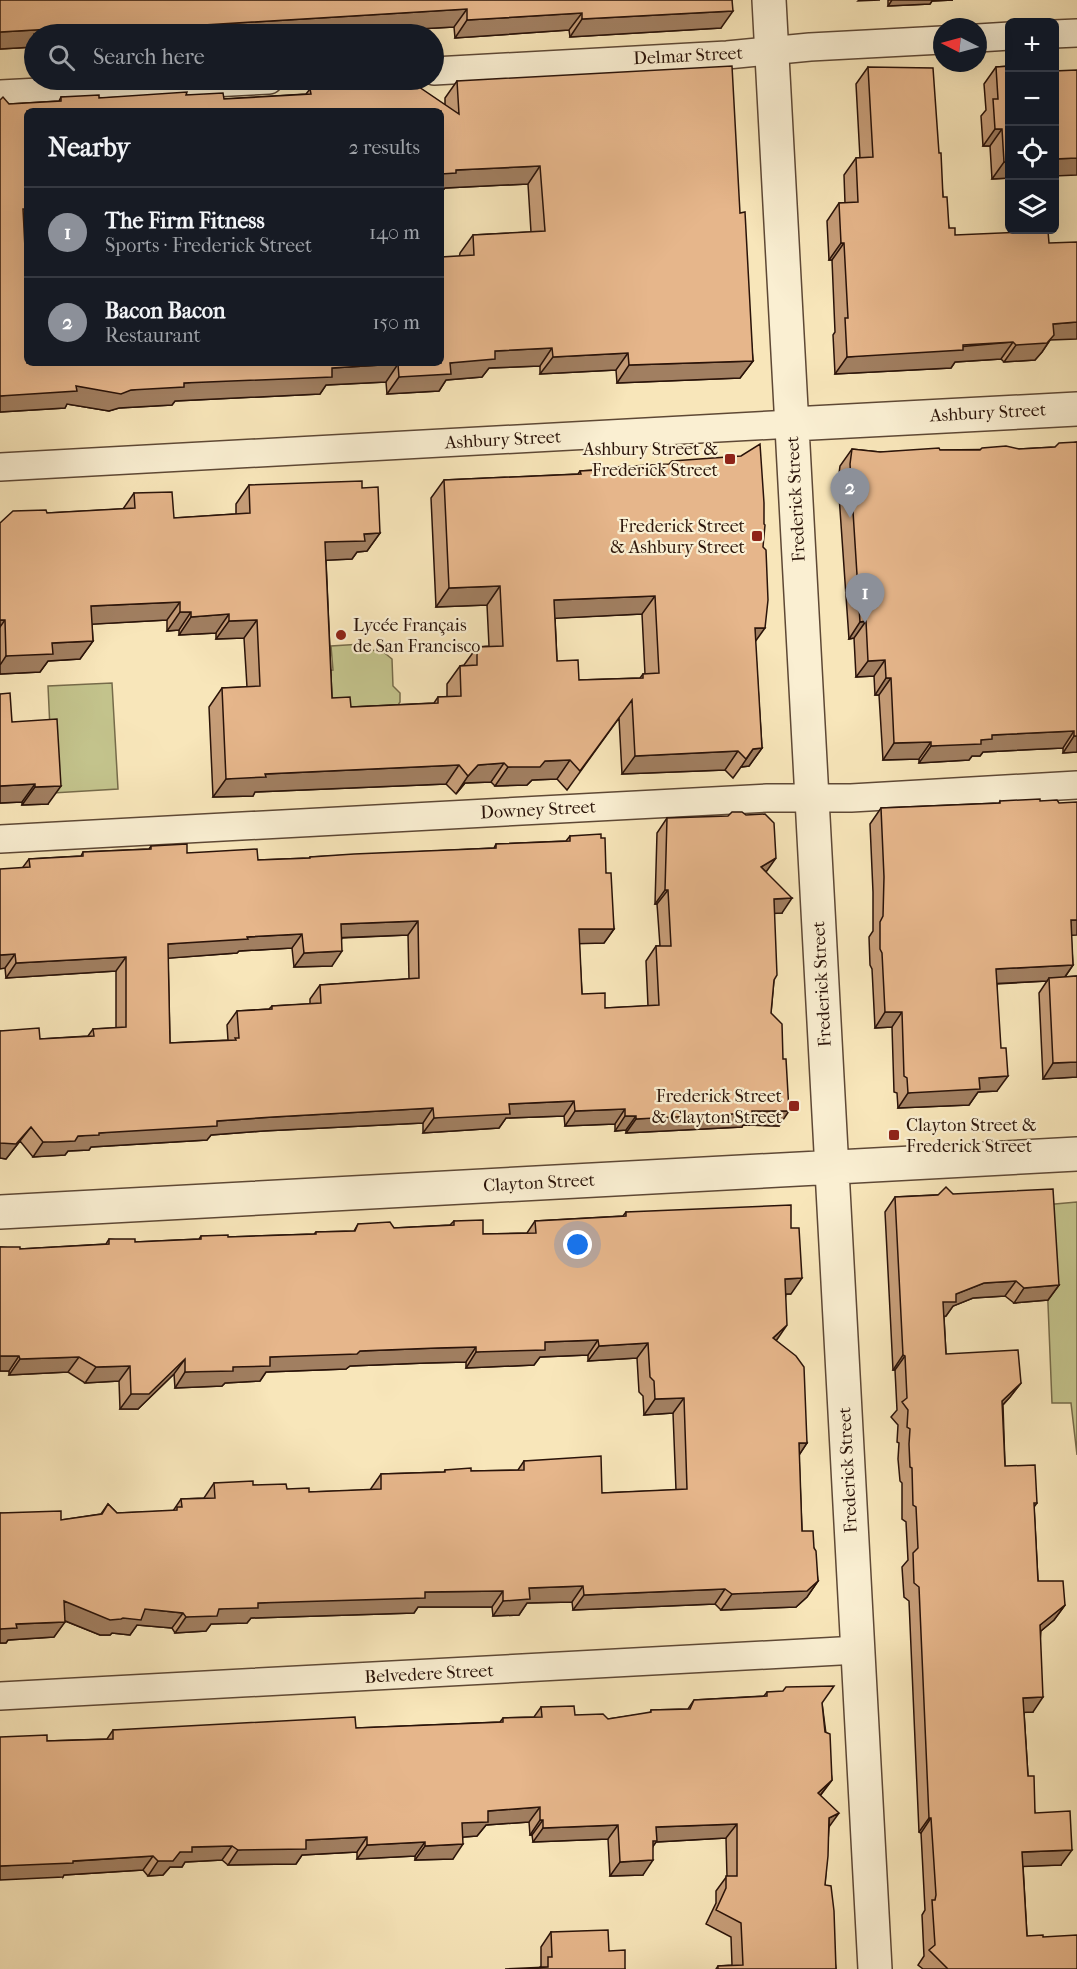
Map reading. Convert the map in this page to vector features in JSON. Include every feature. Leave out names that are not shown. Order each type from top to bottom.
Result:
[{"type":"street","name":"Frederick Street","points":[[769,0],[875,1969]]},
{"type":"street","points":[[1059,34],[1077,33]]},
{"type":"street","points":[[987,37],[1005,36]]},
{"type":"street","name":"Delmar Street","points":[[444,70],[933,41]]},
{"type":"street","points":[[0,94],[77,90]]},
{"type":"street","name":"Ashbury Street","points":[[0,467],[1077,409]]},
{"type":"street","name":"Downey Street","points":[[0,839],[767,798],[851,798],[1077,786]]},
{"type":"street","name":"Clayton Street","points":[[0,1212],[1077,1154]]},
{"type":"street","name":"Belvedere Street","points":[[0,1696],[858,1650]]},
{"type":"green space","points":[[362,644],[363,651],[381,650],[392,659],[393,686],[400,693],[400,702],[390,717],[326,712],[324,671],[333,670],[331,646]]},
{"type":"green space","points":[[112,683],[118,789],[53,793],[48,686]]},
{"type":"green space","points":[[1077,1202],[1077,1455],[1071,1403],[1052,1403],[1044,1205]]},
{"type":"building","points":[[0,0],[732,0],[733,11],[582,19],[582,13],[467,20],[467,9],[221,24],[24,24],[24,31],[0,32]]},
{"type":"building","points":[[732,66],[740,213],[745,212],[753,361],[629,365],[628,353],[553,357],[552,348],[495,351],[495,359],[450,363],[451,374],[399,377],[398,366],[444,366],[444,257],[474,255],[473,235],[545,231],[540,166],[456,170],[456,173],[444,174],[444,108],[24,108],[24,366],[365,366],[332,368],[332,377],[184,383],[184,387],[131,390],[121,394],[76,386],[77,391],[0,396],[0,100],[3,97],[9,104],[61,101],[61,97],[99,95],[99,98],[187,92],[186,95],[223,93],[224,99],[311,94],[310,90],[423,90],[459,114],[457,81]]},
{"type":"building","points":[[1005,66],[1005,162],[1002,129],[995,129],[993,99],[998,99],[996,67]]},
{"type":"building","points":[[868,67],[933,68],[943,197],[947,197],[949,228],[955,228],[955,235],[1048,234],[1049,243],[1077,242],[1077,322],[1053,324],[1054,335],[1047,343],[1016,345],[1013,342],[963,345],[963,350],[847,357],[845,318],[848,318],[844,243],[841,243],[839,203],[858,202],[856,158],[873,157]]},
{"type":"building","points":[[1077,70],[1077,158],[1059,159],[1059,71]]},
{"type":"building","points":[[1077,442],[1077,736],[1074,736],[1074,731],[992,735],[992,739],[981,740],[981,744],[931,746],[931,742],[894,743],[891,678],[886,678],[885,660],[868,661],[866,621],[860,622],[850,464],[852,449],[880,452],[939,448],[940,450],[980,450],[1006,446],[1019,449],[1055,447],[1059,443]]},
{"type":"building","points":[[760,444],[765,525],[763,547],[766,550],[768,600],[765,628],[755,628],[762,748],[753,749],[746,759],[738,751],[635,756],[632,700],[580,771],[570,760],[545,761],[540,767],[508,767],[504,763],[478,765],[468,776],[459,765],[265,774],[266,777],[226,779],[222,688],[260,686],[257,620],[229,621],[229,614],[191,617],[191,612],[180,612],[180,602],[91,606],[93,641],[52,643],[53,654],[6,656],[5,620],[0,620],[0,523],[13,511],[46,510],[47,513],[135,508],[134,493],[172,492],[174,518],[250,513],[249,485],[362,481],[362,488],[378,487],[380,533],[364,534],[365,541],[325,542],[332,698],[350,697],[351,707],[438,703],[438,697],[461,696],[460,666],[477,665],[477,647],[503,646],[500,586],[449,588],[444,480],[581,474],[580,471],[597,470],[596,468],[669,464],[672,461],[741,456]],"holes":[[[655,596],[659,673],[643,674],[643,678],[579,680],[578,660],[557,661],[554,600]]]},
{"type":"building","points":[[10,693],[12,722],[57,719],[61,786],[35,787],[35,784],[0,786],[0,694]]},
{"type":"building","points":[[1040,799],[1040,801],[1057,800],[1059,803],[1077,802],[1077,920],[1071,920],[1073,965],[996,969],[1001,1048],[1006,1048],[1008,1076],[979,1078],[980,1089],[908,1093],[907,1078],[904,1076],[902,1012],[885,1012],[880,949],[884,877],[881,808]]},
{"type":"building","points":[[732,812],[742,812],[746,815],[765,814],[774,823],[776,858],[761,867],[792,898],[774,899],[777,975],[774,980],[771,1013],[782,1024],[783,1059],[786,1059],[789,1111],[752,1111],[752,1113],[636,1119],[636,1116],[625,1116],[625,1109],[575,1111],[574,1101],[509,1104],[510,1114],[434,1118],[433,1108],[217,1121],[217,1126],[99,1133],[99,1135],[78,1136],[75,1141],[55,1142],[43,1142],[31,1127],[16,1144],[0,1143],[0,1031],[39,1028],[40,1039],[94,1036],[93,1029],[126,1027],[126,957],[16,963],[15,954],[0,955],[0,869],[30,867],[29,859],[83,856],[83,852],[151,849],[151,846],[187,844],[187,853],[257,849],[258,860],[496,848],[496,844],[570,841],[570,836],[601,834],[601,838],[605,838],[606,873],[611,873],[614,929],[579,929],[582,994],[605,993],[605,1008],[659,1005],[656,946],[671,946],[668,890],[665,890],[667,818],[728,816]],"holes":[[[418,921],[419,978],[320,985],[321,1003],[237,1011],[239,1038],[235,1038],[236,1040],[170,1043],[168,944],[302,934],[304,953],[342,951],[341,924]]]},
{"type":"building","points":[[1077,976],[1077,1062],[1053,1063],[1049,978]]},
{"type":"building","points":[[946,1187],[953,1194],[1053,1189],[1059,1285],[1024,1288],[1016,1281],[984,1283],[956,1294],[956,1302],[943,1302],[946,1354],[1018,1350],[1021,1383],[1002,1401],[1005,1466],[1035,1465],[1037,1503],[1034,1503],[1038,1581],[1063,1581],[1065,1605],[1040,1625],[1043,1697],[1023,1698],[1028,1776],[1034,1776],[1035,1813],[1070,1811],[1072,1850],[1022,1852],[1027,1936],[1077,1935],[1077,1969],[948,1969],[929,1950],[935,1945],[932,1900],[935,1900],[936,1895],[931,1818],[929,1818],[919,1587],[914,1583],[913,1553],[918,1548],[916,1507],[913,1505],[910,1429],[907,1427],[908,1410],[902,1402],[907,1398],[895,1197],[938,1195]]},
{"type":"building","points":[[791,1205],[791,1228],[799,1228],[802,1278],[785,1279],[787,1325],[773,1338],[796,1356],[804,1367],[807,1443],[799,1443],[802,1531],[813,1531],[818,1581],[807,1591],[732,1594],[725,1589],[584,1595],[583,1586],[529,1588],[530,1599],[503,1601],[503,1591],[425,1592],[425,1598],[258,1603],[258,1608],[219,1609],[217,1616],[186,1617],[183,1613],[145,1609],[141,1620],[123,1618],[110,1620],[64,1601],[65,1622],[16,1624],[17,1628],[0,1629],[0,1513],[61,1511],[61,1520],[102,1514],[108,1504],[117,1513],[177,1510],[177,1507],[182,1507],[181,1499],[215,1498],[214,1483],[253,1481],[253,1485],[286,1484],[287,1489],[309,1488],[309,1492],[381,1489],[381,1474],[445,1472],[445,1470],[471,1468],[471,1471],[524,1470],[524,1461],[601,1456],[602,1493],[687,1489],[684,1398],[655,1399],[654,1381],[650,1377],[648,1343],[599,1346],[598,1340],[545,1342],[545,1350],[476,1352],[476,1347],[270,1357],[270,1366],[233,1367],[233,1371],[185,1372],[185,1359],[149,1394],[131,1394],[130,1366],[96,1367],[79,1357],[20,1359],[19,1356],[0,1356],[0,1247],[20,1247],[20,1249],[109,1244],[109,1239],[135,1239],[135,1242],[201,1239],[201,1236],[316,1234],[316,1232],[355,1231],[358,1224],[390,1222],[394,1228],[454,1225],[454,1221],[483,1220],[483,1234],[536,1233],[535,1221],[626,1216],[626,1212]]},
{"type":"building","points":[[834,1686],[822,1703],[825,1732],[830,1734],[832,1780],[818,1793],[839,1813],[829,1818],[825,1885],[831,1886],[836,1969],[718,1969],[718,1966],[743,1965],[741,1923],[716,1910],[726,1888],[726,1876],[737,1876],[737,1824],[656,1827],[657,1841],[653,1841],[653,1860],[620,1862],[618,1825],[543,1828],[543,1820],[540,1820],[540,1807],[488,1811],[488,1822],[462,1823],[463,1844],[425,1846],[425,1842],[367,1845],[367,1837],[306,1840],[306,1849],[238,1850],[232,1846],[192,1847],[192,1852],[180,1852],[173,1861],[158,1861],[153,1856],[0,1866],[0,1737],[47,1735],[47,1741],[113,1739],[113,1730],[355,1717],[356,1728],[503,1722],[503,1718],[542,1717],[541,1707],[574,1706],[575,1715],[603,1714],[608,1719],[651,1712],[651,1710],[690,1709],[694,1700],[767,1696],[767,1692],[783,1691],[786,1687]]},
{"type":"building","points":[[608,1930],[609,1951],[625,1950],[625,1969],[505,1969],[548,1967],[548,1957],[552,1957],[551,1932]]},
{"type":"place","name":"Ashbury Street & Frederick Street","points":[[730,459]]},
{"type":"place","name":"Bacon Bacon","points":[[850,518]]},
{"type":"place","name":"Frederick Street & Ashbury Street","points":[[757,536]]},
{"type":"place","name":"The Firm Fitness","points":[[865,623]]},
{"type":"place","name":"Lycée Français de San Francisco","points":[[341,635]]},
{"type":"place","name":"Frederick Street & Clayton Street","points":[[794,1106]]},
{"type":"place","name":"Clayton Street & Frederick Street","points":[[894,1135]]}]
